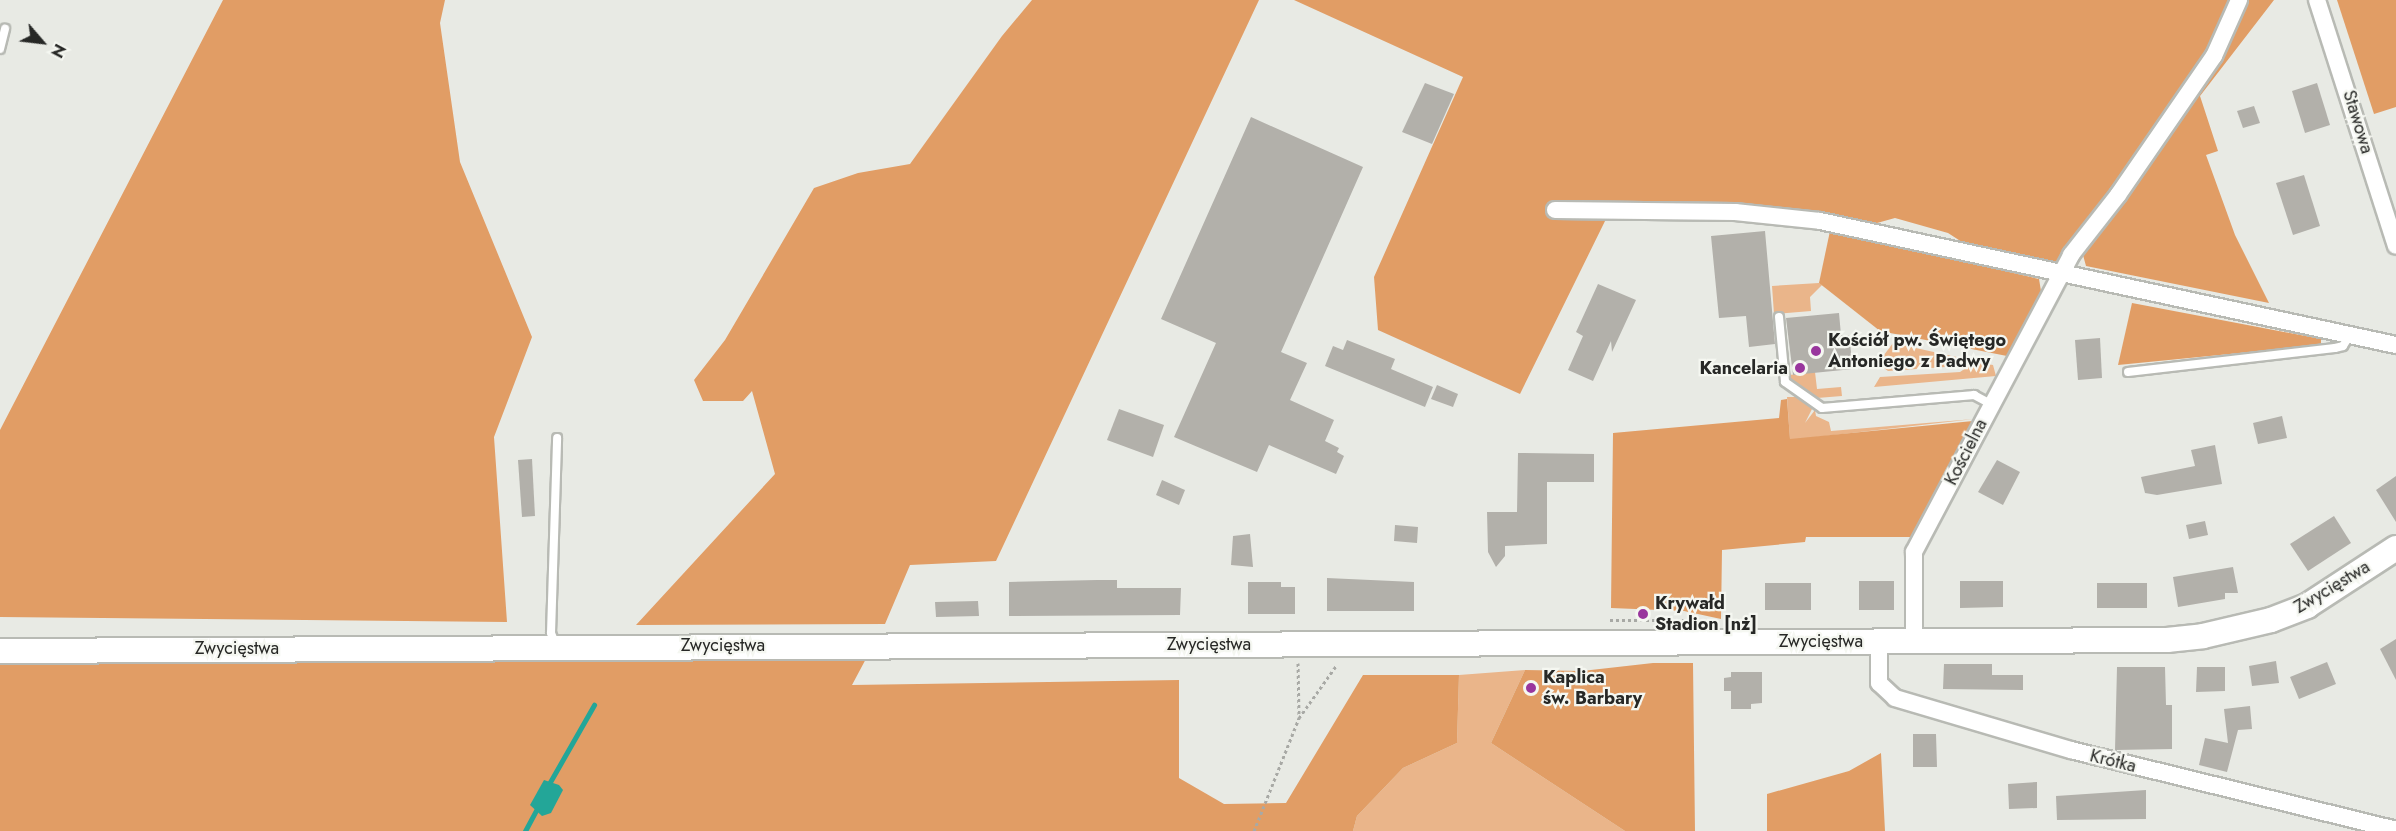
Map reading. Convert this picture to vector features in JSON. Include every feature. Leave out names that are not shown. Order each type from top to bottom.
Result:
[{"type":"main road","name":"Zwycięstwa","points":[[0,651],[556,646],[2168,640],[2222,633],[2271,620],[2307,606],[2396,548]]},
{"type":"street","name":"Kościelna","points":[[1914,641],[1912,557],[2073,252],[2109,208],[2214,56],[2239,0]]},
{"type":"street","name":"Stawowa","points":[[2317,0],[2396,246]]},
{"type":"street","points":[[1555,210],[1735,212],[1809,220],[2396,345]]},
{"type":"street","name":"Krótka","points":[[1879,641],[1879,680],[1885,692],[1900,700],[2071,750],[2396,830]]},
{"type":"lane","points":[[0,49],[5,29]]},
{"type":"lane","points":[[1779,317],[1785,382],[1822,408],[1974,395],[1991,404]]},
{"type":"lane","points":[[2128,372],[2334,348],[2343,346],[2350,335]]},
{"type":"lane","points":[[556,646],[551,633],[557,438]]},
{"type":"path","points":[[1295,644],[1300,684],[1299,718]]},
{"type":"path","points":[[1254,831],[1299,718],[1349,644]]},
{"type":"shaded area","points":[[223,0],[445,0],[440,23],[460,162],[532,337],[494,437],[507,622],[0,617],[0,430]]},
{"type":"shaded area","points":[[1032,0],[1259,0],[996,561],[910,565],[885,624],[636,625],[775,474],[752,391],[743,401],[703,401],[694,380],[725,340],[814,188],[858,173],[910,164],[1002,36]]},
{"type":"shaded area","points":[[1294,0],[2234,0],[2201,66],[2059,263],[1962,242],[1948,233],[1895,218],[1877,223],[1761,205],[1551,202],[1550,217],[1606,219],[1520,394],[1378,330],[1374,277],[1463,77]]},
{"type":"shaded area","points":[[2247,0],[2274,0],[2200,96],[2218,151],[2206,155],[2235,235],[2269,303],[2086,266],[2083,255],[2219,59]]},
{"type":"shaded area","points":[[2337,0],[2396,0],[2396,107],[2374,114]]},
{"type":"shaded area","points":[[1830,231],[2039,279],[2041,291],[2007,356],[1880,331],[1819,283]]},
{"type":"shaded area","points":[[1819,283],[1822,285],[1810,297],[1811,311],[1774,314],[1772,286]]},
{"type":"shaded area","points":[[2132,303],[2321,339],[2321,345],[2118,365]]},
{"type":"shaded area","points":[[1893,343],[1964,360],[1960,366],[1888,371],[1884,368],[1884,355]]},
{"type":"shaded area","points":[[1975,362],[1993,365],[1996,376],[1874,387],[1880,377],[1960,372]]},
{"type":"shaded area","points":[[1815,372],[1817,389],[1841,387],[1842,396],[1817,398],[1790,379],[1789,375]]},
{"type":"shaded area","points":[[1787,397],[1800,397],[1813,407],[1805,423],[1815,410],[1816,416],[1829,422],[1831,431],[1974,419],[1790,440]]},
{"type":"shaded area","points":[[1787,399],[1790,439],[1973,421],[1911,537],[1806,537],[1805,542],[1722,550],[1721,619],[1684,611],[1611,608],[1613,433],[1779,418],[1781,400]]},
{"type":"shaded area","points":[[868,655],[852,685],[1179,680],[1179,778],[1224,804],[1286,803],[1363,675],[1459,675],[1457,743],[1403,768],[1357,816],[1353,831],[0,831],[0,664]]},
{"type":"shaded area","points":[[1653,663],[1693,663],[1695,831],[1625,831],[1491,743],[1525,670],[1582,671]]},
{"type":"shaded area","points":[[1525,670],[1491,743],[1625,831],[1353,831],[1357,816],[1403,768],[1457,743],[1459,675]]},
{"type":"shaded area","points":[[1881,753],[1885,831],[1767,831],[1767,794],[1849,771]]},
{"type":"water","points":[[544,780],[559,785],[563,790],[551,813],[542,816],[530,805]]},
{"type":"building","points":[[1425,83],[1454,94],[1432,144],[1402,132]]},
{"type":"building","points":[[2317,83],[2330,125],[2305,133],[2292,91]]},
{"type":"building","points":[[2254,106],[2260,123],[2243,128],[2237,111]]},
{"type":"building","points":[[1251,117],[1363,167],[1281,352],[1307,363],[1290,400],[1334,420],[1325,441],[1339,448],[1337,452],[1344,456],[1336,474],[1269,445],[1257,472],[1174,437],[1216,343],[1161,319]]},
{"type":"building","points":[[2304,175],[2320,226],[2293,235],[2276,183]]},
{"type":"building","points":[[1765,231],[1775,344],[1749,347],[1746,316],[1719,318],[1711,236]]},
{"type":"building","points":[[1598,284],[1636,300],[1612,352],[1611,341],[1593,381],[1568,370],[1583,336],[1576,332]]},
{"type":"building","name":"Kościół pw. Świętego Antoniego z Padwy","points":[[1839,313],[1841,335],[1849,335],[1853,369],[1793,375],[1786,318]]},
{"type":"building","points":[[2100,338],[2102,378],[2078,380],[2075,340]]},
{"type":"building","points":[[1347,340],[1395,359],[1391,369],[1433,387],[1425,407],[1325,366],[1333,346],[1343,350]]},
{"type":"building","points":[[1437,385],[1458,394],[1453,407],[1431,399]]},
{"type":"building","points":[[1119,409],[1164,425],[1153,457],[1107,440]]},
{"type":"building","points":[[2282,416],[2287,438],[2258,444],[2253,423]]},
{"type":"building","points":[[2215,445],[2222,484],[2157,495],[2145,493],[2141,477],[2195,466],[2191,450]]},
{"type":"building","points":[[1518,453],[1594,454],[1594,482],[1547,482],[1547,544],[1505,546],[1505,556],[1496,567],[1488,552],[1487,512],[1517,512]]},
{"type":"building","points":[[532,459],[535,516],[522,517],[518,460]]},
{"type":"building","points":[[1997,460],[2020,472],[2003,505],[1978,492]]},
{"type":"building","points":[[2396,476],[2396,522],[2376,490]]},
{"type":"building","points":[[1162,480],[1185,490],[1179,505],[1156,495]]},
{"type":"building","points":[[2334,516],[2351,543],[2308,571],[2290,544]]},
{"type":"building","points":[[2205,521],[2208,535],[2189,539],[2186,525]]},
{"type":"building","points":[[1395,525],[1418,527],[1417,543],[1394,541]]},
{"type":"building","points":[[1250,534],[1253,567],[1231,565],[1233,536]]},
{"type":"building","points":[[2233,567],[2238,593],[2225,593],[2225,599],[2178,607],[2173,577]]},
{"type":"building","points":[[1327,578],[1414,582],[1414,611],[1327,611]]},
{"type":"building","points":[[1117,580],[1117,588],[1181,588],[1180,615],[1009,616],[1009,582]]},
{"type":"building","points":[[1859,581],[1894,581],[1894,610],[1859,610]]},
{"type":"building","points":[[1960,581],[2003,581],[2003,607],[1960,608]]},
{"type":"building","points":[[1248,582],[1281,582],[1281,587],[1295,587],[1295,614],[1248,614]]},
{"type":"building","points":[[1765,583],[1811,583],[1811,610],[1765,610]]},
{"type":"building","points":[[2097,583],[2147,583],[2147,608],[2097,608]]},
{"type":"building","points":[[978,601],[979,616],[936,617],[935,602]]},
{"type":"building","points":[[2396,639],[2396,680],[2380,649]]},
{"type":"building","points":[[2276,661],[2279,683],[2252,686],[2249,666]]},
{"type":"building","points":[[2327,662],[2336,684],[2299,699],[2290,677]]},
{"type":"building","points":[[1944,664],[1992,664],[1992,675],[2023,675],[2023,690],[1943,689]]},
{"type":"building","points":[[2117,667],[2165,667],[2166,705],[2172,705],[2172,749],[2115,750]]},
{"type":"building","points":[[2197,667],[2225,667],[2225,691],[2196,692]]},
{"type":"building","points":[[1731,672],[1762,672],[1762,703],[1751,704],[1751,709],[1731,709],[1731,691],[1724,691],[1724,678],[1731,677]]},
{"type":"building","points":[[2250,706],[2252,729],[2238,730],[2227,772],[2199,765],[2205,738],[2228,743],[2224,709]]},
{"type":"building","points":[[1913,734],[1936,734],[1937,767],[1913,767]]},
{"type":"building","points":[[2037,782],[2037,808],[2009,809],[2008,784]]},
{"type":"building","points":[[2146,790],[2146,819],[2057,820],[2056,796]]},
{"type":"waterway","points":[[550,782],[594,705]]},
{"type":"waterway","points":[[525,831],[536,810]]},
{"type":"place","name":"Kościół pw. Świętego Antoniego z Padwy","points":[[1816,351]]},
{"type":"place","name":"Kancelaria","points":[[1800,368]]},
{"type":"place","name":"Krywałd Stadion [nż]","points":[[1643,614]]},
{"type":"place","name":"Kaplica św. Barbary","points":[[1531,688]]}]
